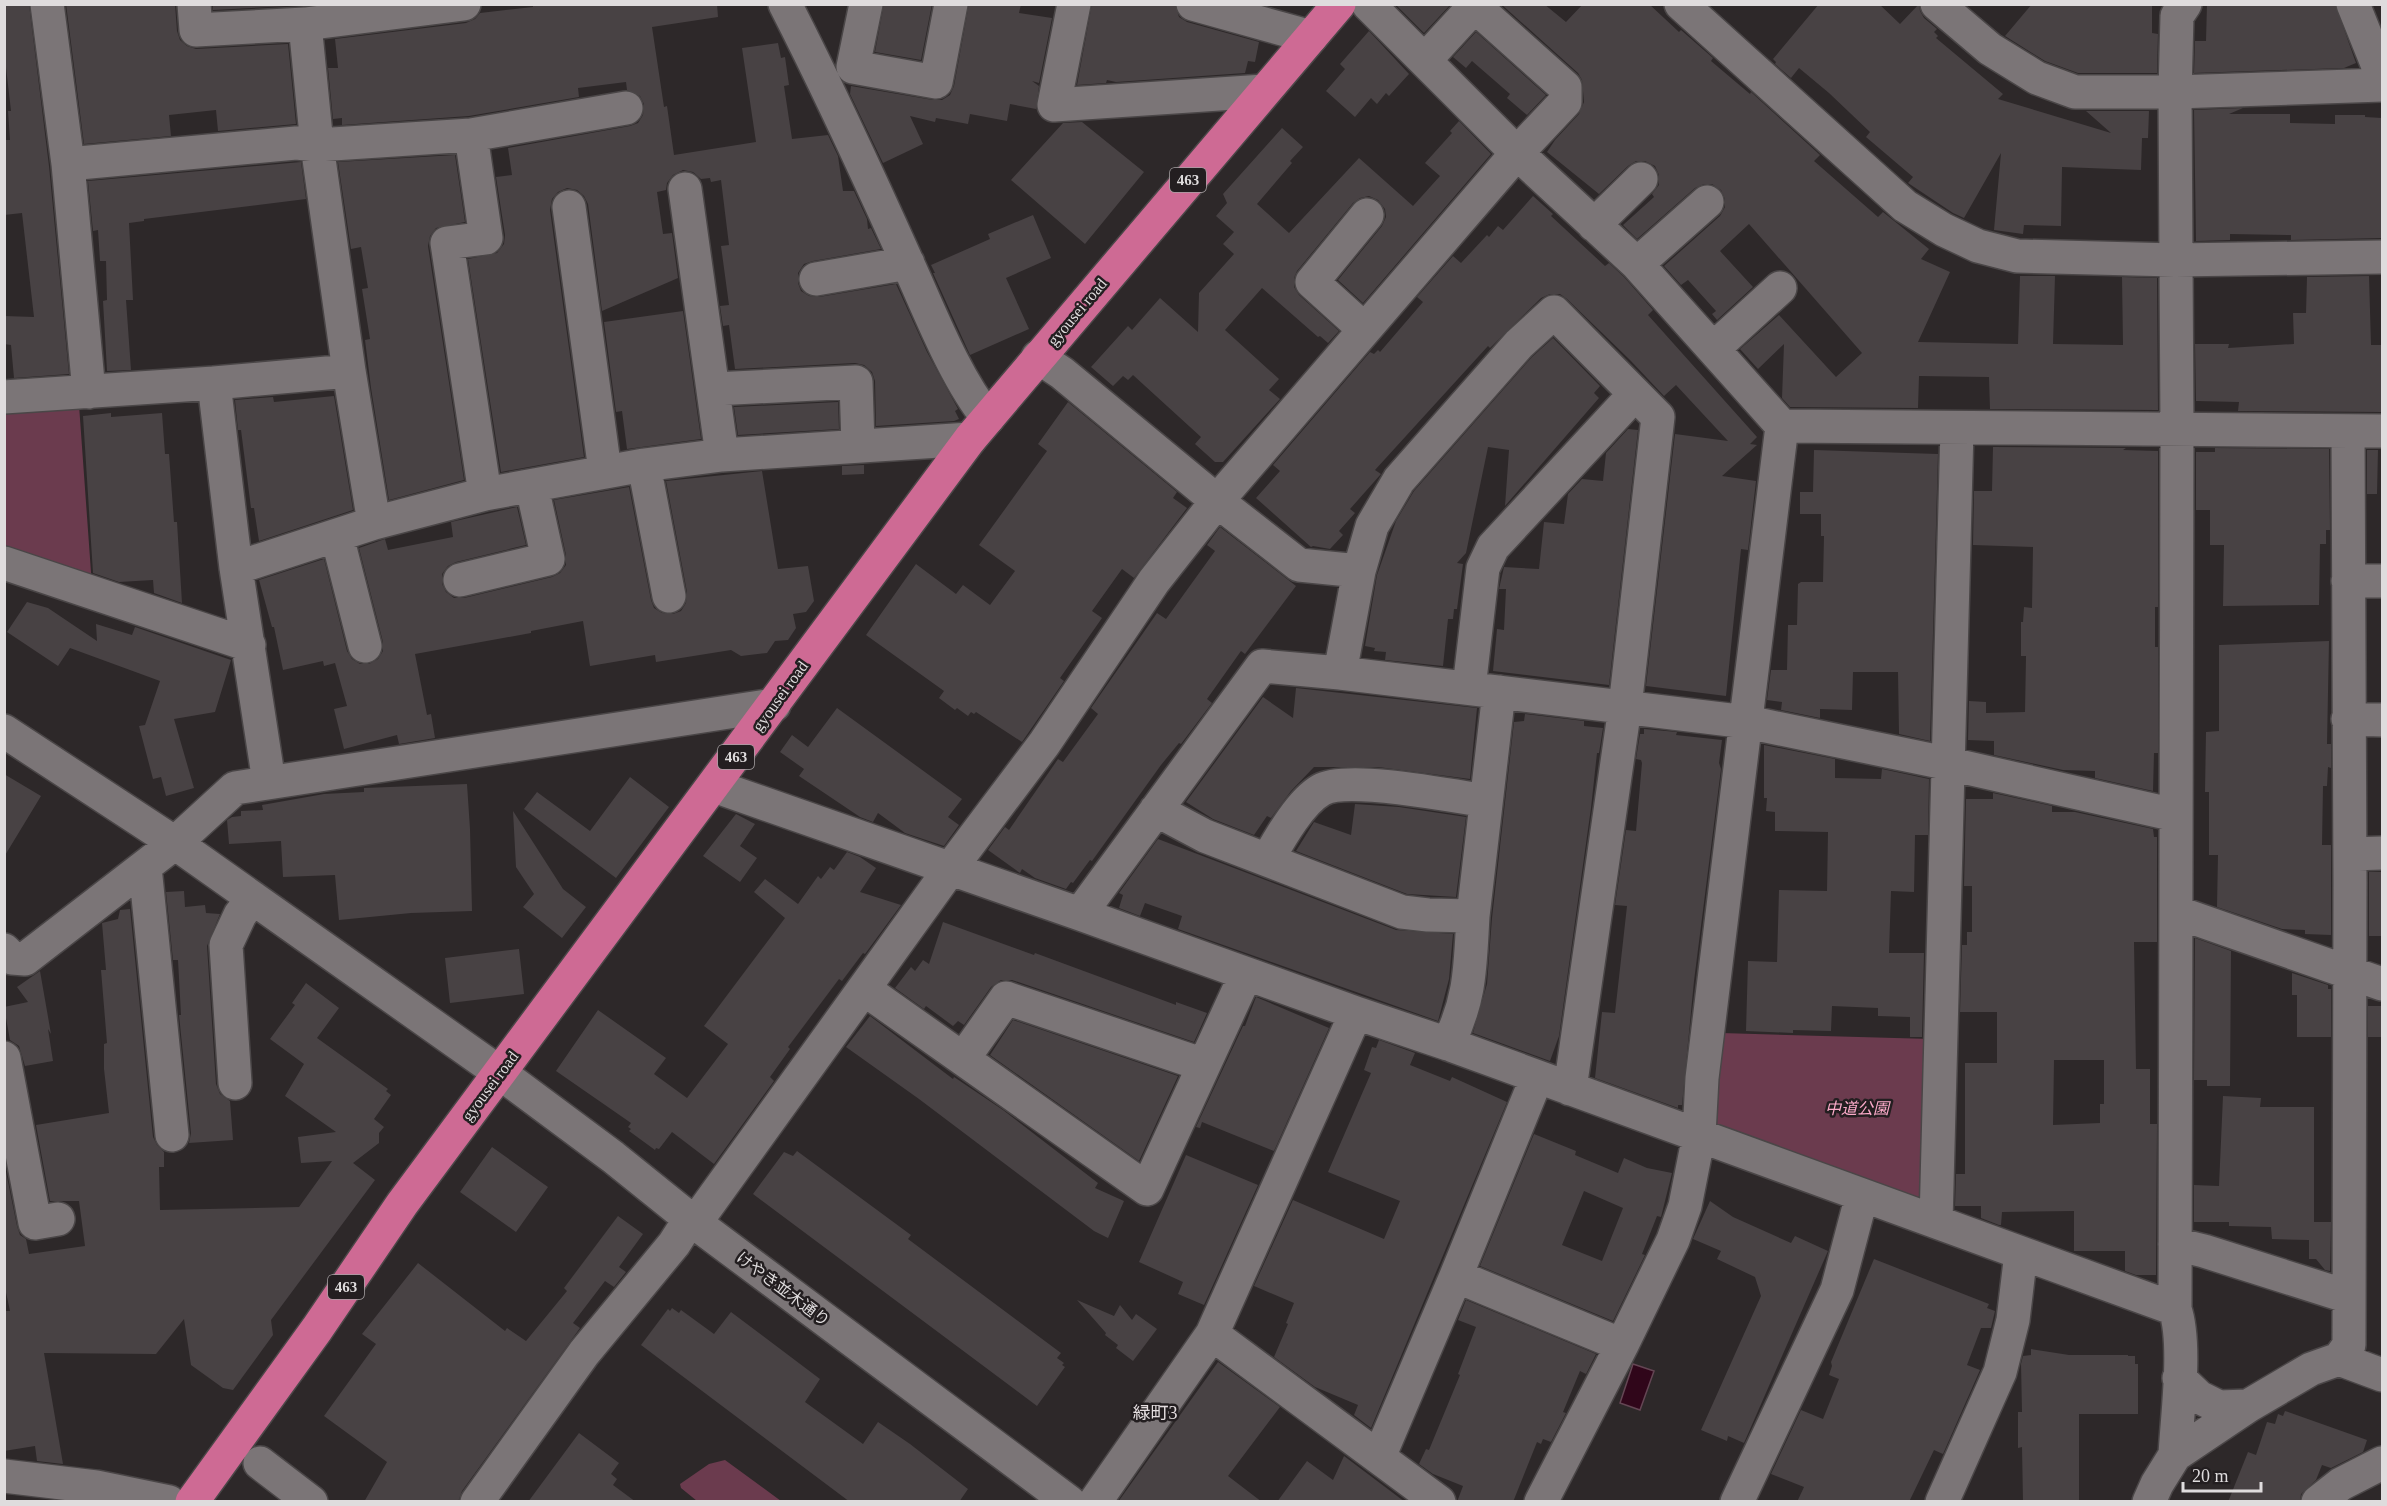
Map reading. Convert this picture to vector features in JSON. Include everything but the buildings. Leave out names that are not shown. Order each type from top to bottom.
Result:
[{"type":"highway","name":"gyousei road","points":[[192,1502],[317,1329],[402,1204],[979,428],[1339,4]]},
{"type":"street","points":[[47,4],[68,164],[89,392]]},
{"type":"street","points":[[194,4],[196,30],[305,24],[464,4]]},
{"type":"street","points":[[236,568],[374,524],[485,494],[532,487],[605,471],[722,454],[858,445],[979,428],[978,406],[940,335],[818,68],[785,4]]},
{"type":"street","points":[[853,67],[866,4]]},
{"type":"street","points":[[818,68],[832,65],[853,67],[936,82],[951,4]]},
{"type":"street","points":[[1074,4],[1054,105],[1264,91]]},
{"type":"street","points":[[1193,4],[1311,37]]},
{"type":"street","points":[[1368,4],[1517,153],[1637,264],[1782,426],[2382,431]]},
{"type":"street","points":[[1681,4],[1905,206],[1944,230],[1978,246],[2016,256],[2175,260],[2382,257]]},
{"type":"street","points":[[1937,4],[1990,50],[2037,78],[2075,92],[2175,92],[2382,85]]},
{"type":"street","points":[[2175,1455],[2179,1322],[2175,1309],[2177,430],[2175,92],[2177,16],[2185,4]]},
{"type":"street","points":[[2353,4],[2382,76]]},
{"type":"street","points":[[477,1502],[584,1353],[788,1102],[864,988],[1044,744],[1154,580],[1217,501],[1316,388],[1364,329],[1517,153],[1565,102],[1565,87],[1480,10],[1470,11],[1425,60]]},
{"type":"street","points":[[305,24],[317,146],[349,371],[374,524]]},
{"type":"street","points":[[68,164],[296,143],[317,146],[471,135],[626,108]]},
{"type":"street","points":[[471,135],[486,238],[447,243],[485,494]]},
{"type":"street","points":[[1594,225],[1641,179]]},
{"type":"street","points":[[685,189],[722,454]]},
{"type":"street","points":[[1637,264],[1707,202]]},
{"type":"street","points":[[569,207],[605,471]]},
{"type":"street","points":[[1364,329],[1312,282],[1367,215]]},
{"type":"street","points":[[816,279],[908,263]]},
{"type":"street","points":[[1713,349],[1780,288]]},
{"type":"street","points":[[1340,673],[1359,571],[1372,526],[1399,480],[1519,344],[1554,312],[1634,396],[1658,417],[1625,707],[1570,1089]]},
{"type":"street","points":[[1038,357],[1062,373],[1217,501],[1299,565],[1359,571]]},
{"type":"street","points":[[4,398],[349,371]]},
{"type":"street","points":[[714,389],[856,382],[858,445]]},
{"type":"street","points":[[214,383],[236,568],[269,782]]},
{"type":"street","points":[[1448,1044],[1460,1021],[1469,987],[1473,916],[1486,801],[1483,568],[1493,546],[1634,396]]},
{"type":"street","points":[[1541,1502],[1622,1345],[1673,1240],[1685,1206],[1699,1135],[1702,1078],[1782,426]]},
{"type":"street","points":[[1936,1222],[1950,764],[1957,429]]},
{"type":"street","points":[[2149,1502],[2175,1455],[2248,1406],[2311,1369],[2339,1359],[2349,1346],[2348,431]]},
{"type":"street","points":[[644,465],[669,596]]},
{"type":"street","points":[[460,580],[548,559],[532,487]]},
{"type":"street","points":[[337,536],[365,646]]},
{"type":"street","points":[[4,563],[249,645]]},
{"type":"street","points":[[2348,581],[2382,581]]},
{"type":"street","points":[[1080,914],[1262,666],[1340,673],[1747,722],[1950,764],[2175,815]]},
{"type":"street","points":[[10,963],[25,959],[145,867],[235,788],[774,705]]},
{"type":"street","points":[[2348,719],[2382,720]]},
{"type":"street","name":"けやき並木通り","points":[[4,731],[175,843],[500,1073],[613,1157],[692,1221],[1069,1502]]},
{"type":"street","points":[[1268,860],[1283,834],[1302,809],[1322,789],[1369,785],[1486,801]]},
{"type":"street","points":[[714,786],[1448,1044],[2175,1309]]},
{"type":"street","points":[[1156,810],[1205,836],[1402,912],[1473,916]]},
{"type":"street","points":[[2350,854],[2382,854]]},
{"type":"street","points":[[145,867],[172,1135]]},
{"type":"street","points":[[235,1083],[226,945],[240,915],[253,898]]},
{"type":"street","points":[[2176,912],[2382,984]]},
{"type":"street","points":[[864,988],[1147,1189],[1246,974]]},
{"type":"street","points":[[963,1059],[1006,998],[1204,1065]]},
{"type":"street","points":[[1095,1502],[1208,1335],[1356,1013]]},
{"type":"street","points":[[4,1058],[35,1223],[58,1219]]},
{"type":"street","points":[[1379,1457],[1537,1077]]},
{"type":"street","points":[[1737,1502],[1837,1290],[1862,1195]]},
{"type":"street","points":[[2175,1245],[2204,1251],[2349,1297]]},
{"type":"street","points":[[1942,1502],[2000,1372],[2013,1320],[2021,1253]]},
{"type":"street","points":[[1456,1276],[1622,1345]]},
{"type":"street","points":[[1208,1335],[1439,1502]]},
{"type":"street","points":[[2339,1359],[2382,1375]]},
{"type":"street","points":[[2179,1378],[2199,1397],[2219,1407],[2248,1406]]},
{"type":"street","points":[[260,1463],[311,1502]]},
{"type":"street","points":[[2318,1502],[2342,1484],[2382,1463]]},
{"type":"street","points":[[4,1476],[96,1487],[169,1502]]},
{"type":"green space","points":[[79,405],[92,586],[5,552],[5,410]]},
{"type":"green space","name":"中道公園","points":[[1721,1033],[1931,1039],[1927,1196],[1917,1205],[1710,1123]]},
{"type":"green space","points":[[725,1460],[781,1501],[697,1501],[681,1488],[680,1484],[709,1464]]},
{"type":"shaded area","points":[[1633,1364],[1654,1371],[1640,1410],[1620,1403]]},
{"type":"district","name":"緑町3","points":[[1155,1413]]}]
